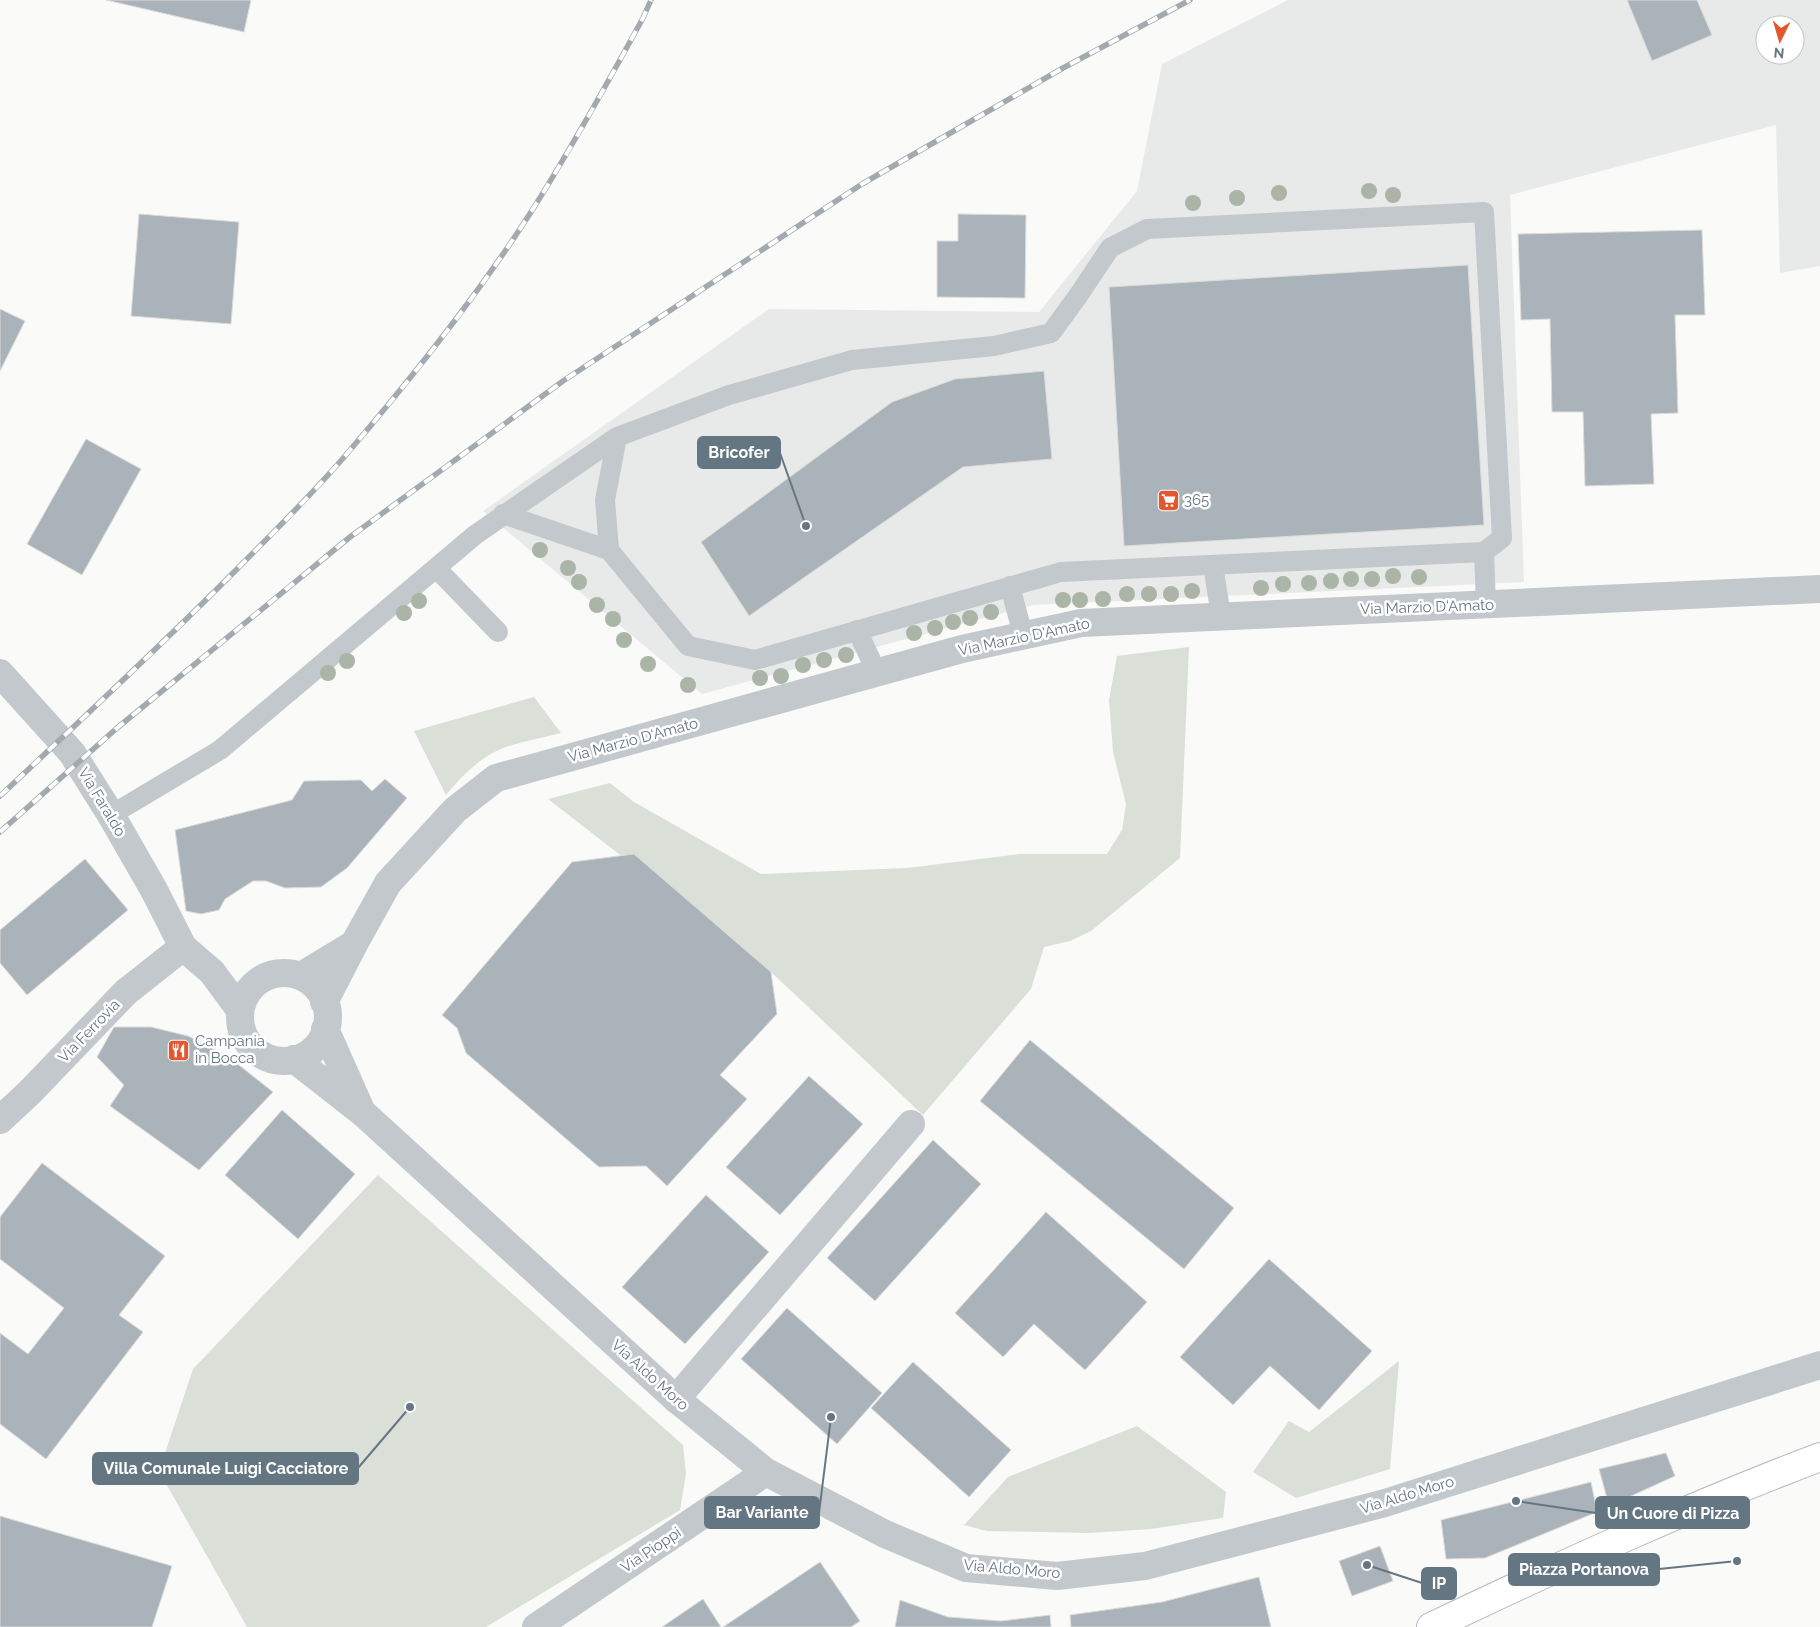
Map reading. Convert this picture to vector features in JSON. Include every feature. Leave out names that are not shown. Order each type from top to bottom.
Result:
[{"type":"main road","points":[[1432,1627],[1542,1574],[1762,1479],[1820,1457]]},
{"type":"street","name":"Via Marzio D'Amato","points":[[324,1002],[388,883],[455,810],[496,778],[962,649],[1081,623],[1820,589]]},
{"type":"street","name":"Via Faraldo","points":[[0,673],[72,752],[154,890],[183,947]]},
{"type":"street","points":[[301,976],[354,944]]},
{"type":"street","points":[[183,947],[212,972],[240,1010]]},
{"type":"street","name":"Via Ferrovia","points":[[0,1120],[30,1092],[126,992],[183,947]]},
{"type":"street","points":[[212,972],[262,979]]},
{"type":"street","points":[[324,1002],[322,996],[312,984],[301,976],[288,973],[275,974],[262,979],[244,997],[240,1010],[240,1025],[246,1039],[256,1050],[269,1058],[284,1061],[294,1059],[312,1050],[322,1039],[325,1029]]},
{"type":"street","name":"Via Aldo Moro","points":[[324,1002],[327,1010],[327,1025],[325,1029],[363,1113]]},
{"type":"street","name":"Via Aldo Moro","points":[[294,1059],[363,1113],[676,1398],[766,1472],[885,1534],[966,1568],[1057,1576],[1145,1566],[1385,1503],[1820,1365]]},
{"type":"street","points":[[676,1398],[911,1124]]},
{"type":"street","name":"Via Pioppi","points":[[536,1627],[766,1472]]},
{"type":"lane","points":[[111,815],[220,750],[475,535],[503,514],[617,437],[729,395],[852,360],[994,346],[1051,332],[1110,248],[1147,229],[1484,212],[1502,538],[1484,552],[1061,572],[755,660],[688,646],[609,550],[503,514]]},
{"type":"lane","points":[[609,550],[605,500],[617,437]]},
{"type":"lane","points":[[1484,552],[1486,604]]},
{"type":"lane","points":[[1213,565],[1221,616]]},
{"type":"lane","points":[[436,568],[498,632]]},
{"type":"lane","points":[[1010,586],[1023,636]]},
{"type":"lane","points":[[857,630],[877,673]]},
{"type":"shaded area","points":[[1288,0],[1820,0],[1820,266],[1780,273],[1776,125],[1510,195],[1524,582],[1033,605],[702,694],[483,511],[769,309],[1039,312],[1137,191],[1162,64]]},
{"type":"shaded area","points":[[1189,647],[1180,858],[1091,931],[1070,941],[1044,947],[1031,989],[923,1115],[771,972],[548,799],[610,783],[634,802],[761,874],[907,868],[1019,854],[1107,854],[1122,830],[1126,804],[1113,752],[1109,700],[1117,656]]},
{"type":"shaded area","points":[[534,697],[561,733],[517,743],[487,756],[458,781],[446,795],[414,731]]},
{"type":"shaded area","points":[[378,1175],[683,1445],[686,1474],[680,1510],[486,1627],[247,1627],[159,1471],[193,1369]]},
{"type":"shaded area","points":[[1399,1361],[1390,1469],[1296,1498],[1253,1472],[1289,1421],[1309,1432]]},
{"type":"shaded area","points":[[1137,1426],[1226,1492],[1223,1518],[1151,1529],[1090,1533],[987,1531],[964,1525],[1008,1477]]},
{"type":"building","points":[[106,0],[251,0],[244,32]]},
{"type":"building","points":[[1627,0],[1697,0],[1712,35],[1652,61]]},
{"type":"building","points":[[139,214],[239,222],[231,324],[131,316]]},
{"type":"building","points":[[958,214],[1026,215],[1025,298],[937,297],[937,241],[958,241]]},
{"type":"building","points":[[1702,230],[1705,315],[1675,315],[1678,413],[1651,414],[1654,484],[1585,486],[1583,412],[1552,412],[1550,319],[1521,320],[1518,234]]},
{"type":"building","points":[[1468,265],[1484,525],[1124,546],[1109,287]]},
{"type":"building","points":[[0,309],[25,321],[0,371]]},
{"type":"building","points":[[1044,371],[1052,459],[963,467],[749,616],[701,542],[892,402],[955,379]]},
{"type":"building","points":[[86,439],[141,469],[82,575],[27,544]]},
{"type":"building","points":[[385,779],[407,798],[347,868],[321,887],[285,888],[266,881],[253,881],[225,899],[219,910],[201,914],[186,911],[175,830],[292,800],[304,781],[361,780],[372,791]]},
{"type":"building","points":[[634,854],[771,972],[777,1014],[720,1075],[747,1099],[667,1186],[646,1166],[599,1167],[466,1053],[457,1028],[442,1015],[572,862]]},
{"type":"building","points":[[85,859],[128,910],[27,995],[0,963],[0,930]]},
{"type":"building","points":[[114,1027],[151,1027],[188,1036],[225,1054],[273,1092],[199,1170],[110,1106],[124,1085],[97,1057]]},
{"type":"building","points":[[1030,1040],[1234,1208],[1184,1269],[980,1101]]},
{"type":"building","points":[[809,1076],[863,1124],[780,1215],[726,1167]]},
{"type":"building","points":[[282,1110],[355,1174],[298,1239],[225,1175]]},
{"type":"building","points":[[933,1140],[981,1184],[875,1301],[827,1258]]},
{"type":"building","points":[[42,1163],[165,1256],[119,1315],[143,1332],[46,1459],[0,1424],[0,1333],[28,1354],[64,1308],[0,1259],[0,1217]]},
{"type":"building","points":[[706,1195],[769,1252],[685,1344],[622,1287]]},
{"type":"building","points":[[1046,1212],[1147,1302],[1085,1370],[1034,1324],[1003,1357],[955,1313]]},
{"type":"building","points":[[1269,1259],[1372,1351],[1319,1410],[1270,1366],[1233,1405],[1180,1357]]},
{"type":"building","points":[[787,1308],[882,1393],[837,1444],[741,1359]]},
{"type":"building","points":[[913,1362],[1011,1450],[969,1497],[871,1408]]},
{"type":"building","points":[[1666,1453],[1675,1476],[1609,1506],[1599,1469]]},
{"type":"building","points":[[1591,1482],[1597,1512],[1485,1558],[1446,1559],[1441,1520]]},
{"type":"building","points":[[0,1516],[172,1566],[152,1627],[0,1627]]},
{"type":"building","points":[[1380,1546],[1393,1581],[1352,1596],[1339,1561]]},
{"type":"building","points":[[820,1562],[860,1621],[851,1627],[723,1627]]},
{"type":"building","points":[[1259,1577],[1271,1627],[1071,1627],[1070,1615],[1162,1602]]},
{"type":"building","points":[[703,1599],[721,1627],[662,1627]]},
{"type":"building","points":[[900,1600],[948,1617],[1001,1621],[1050,1615],[1051,1627],[895,1627]]},
{"type":"railway","points":[[0,796],[153,652],[269,537],[333,470],[394,397],[488,276],[531,212],[602,92],[651,0]]},
{"type":"railway","points":[[0,832],[117,728],[350,537],[563,381],[862,184],[1063,68],[1190,0]]},
{"type":"place","name":"365","points":[[1168,500]]},
{"type":"place","name":"Bricofer","points":[[806,526]]},
{"type":"place","name":"Campania in Bocca","points":[[179,1050]]},
{"type":"place","name":"Villa Comunale Luigi Cacciatore","points":[[410,1407]]},
{"type":"place","name":"Bar Variante","points":[[831,1417]]},
{"type":"place","name":"Un Cuore di Pizza","points":[[1516,1501]]},
{"type":"place","name":"Piazza Portanova","points":[[1737,1561]]},
{"type":"place","name":"IP","points":[[1367,1565]]}]
